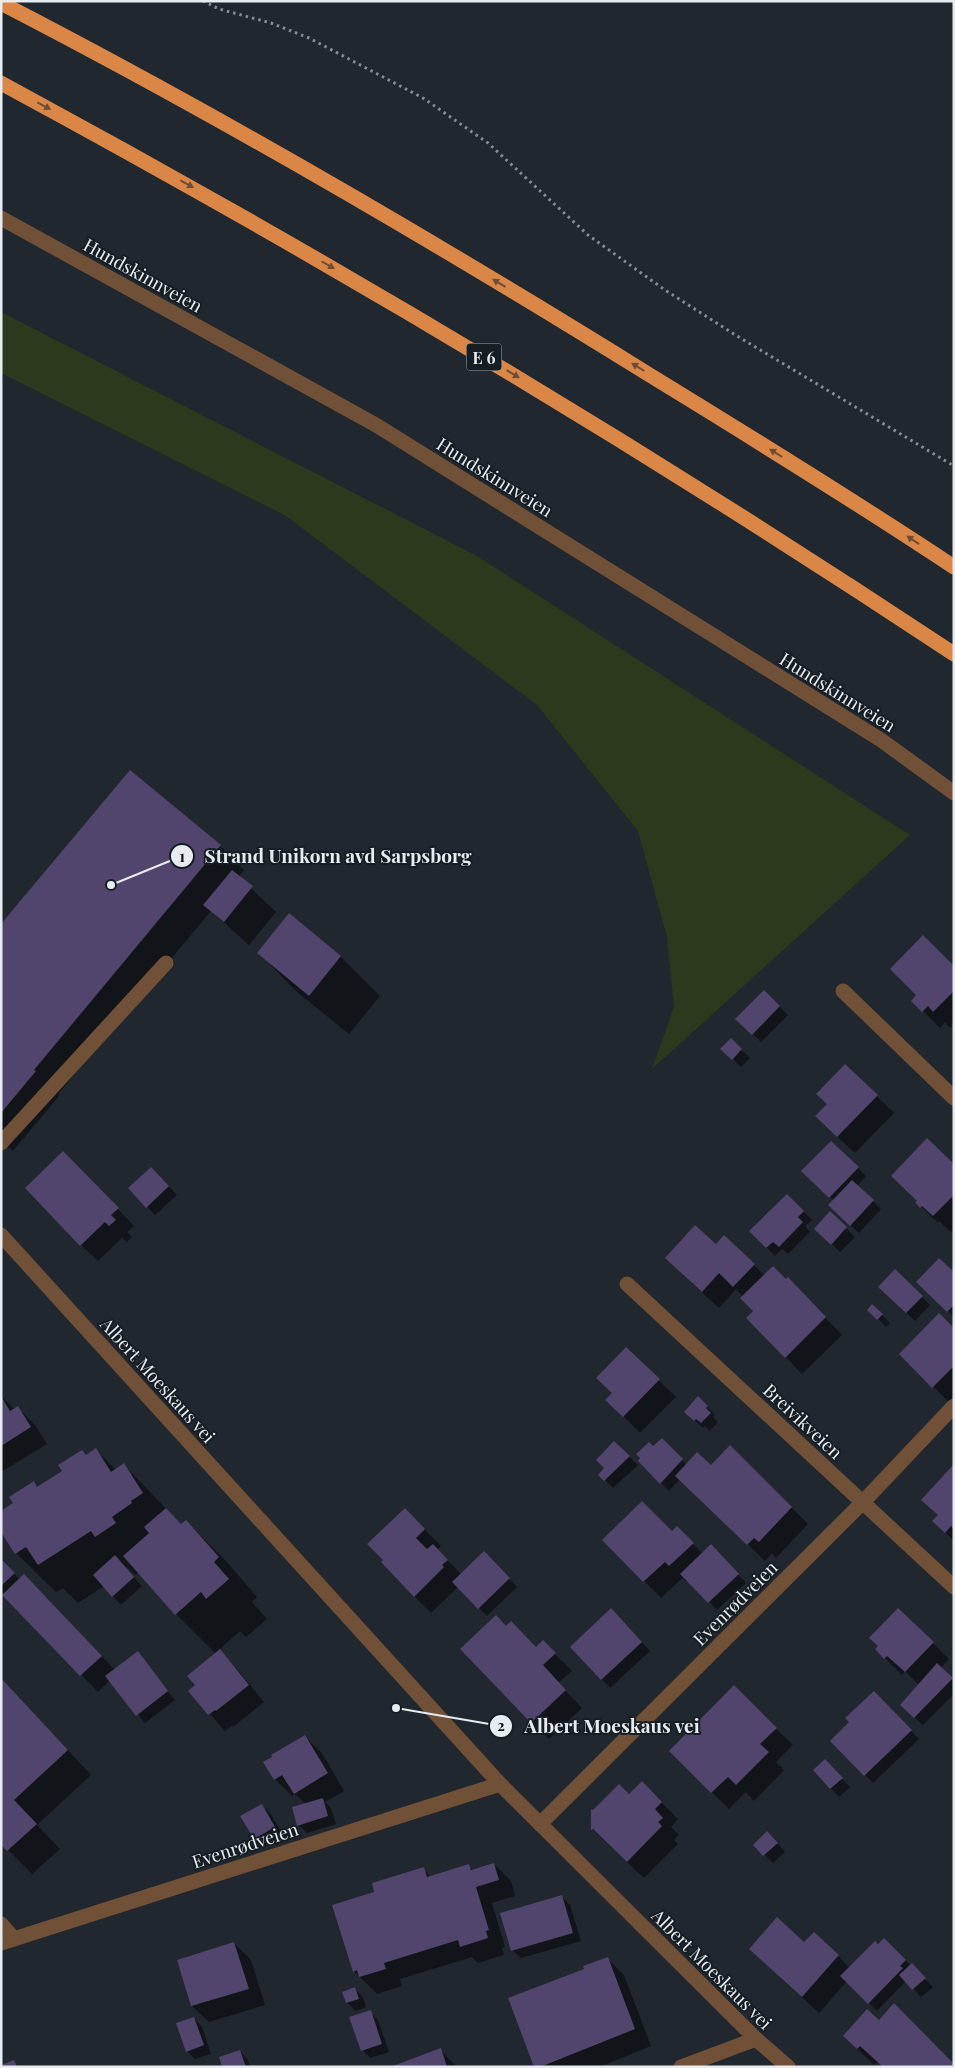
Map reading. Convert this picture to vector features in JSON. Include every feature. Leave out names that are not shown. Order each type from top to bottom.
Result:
[{"type":"highway","points":[[1,3],[116,62],[402,225],[565,322],[954,567]]},
{"type":"highway","name":"E 6","points":[[1,83],[191,186],[362,284],[693,484],[954,654]]},
{"type":"street","name":"Hundskinnveien","points":[[1,218],[376,425],[881,740],[954,793]]},
{"type":"street","points":[[1,1143],[166,963]]},
{"type":"street","points":[[843,991],[954,1098]]},
{"type":"street","name":"Albert Moeskaus vei","points":[[1,1235],[500,1784],[756,2039],[788,2067]]},
{"type":"street","name":"Breivikveien","points":[[627,1284],[954,1587]]},
{"type":"street","name":"Evenrødveien","points":[[540,1824],[862,1502],[954,1406]]},
{"type":"street","name":"Evenrødveien","points":[[8,1941],[500,1784]]},
{"type":"street","points":[[1,1924],[8,1941]]},
{"type":"street","points":[[680,2067],[756,2039]]},
{"type":"path","points":[[203,1],[219,9],[272,23],[309,38],[423,98],[488,143],[588,235],[665,290],[736,336],[954,466]]},
{"type":"green space","points":[[1,312],[477,556],[910,835],[652,1069],[674,1007],[667,937],[638,831],[537,705],[286,516],[1,373]]},
{"type":"building","points":[[130,770],[221,845],[34,1070],[36,1071],[1,1113],[1,924]]},
{"type":"building","points":[[232,870],[253,886],[224,922],[203,905]]},
{"type":"building","points":[[289,913],[341,956],[309,996],[257,953]]},
{"type":"building","points":[[923,935],[954,966],[954,991],[933,1012],[928,1006],[922,1012],[911,1001],[916,995],[890,969]]},
{"type":"building","points":[[764,990],[780,1006],[752,1035],[735,1019]]},
{"type":"building","points":[[731,1038],[742,1049],[732,1060],[720,1049]]},
{"type":"building","points":[[845,1064],[878,1095],[837,1137],[815,1116],[827,1104],[816,1094]]},
{"type":"building","points":[[927,1138],[954,1164],[954,1195],[933,1216],[922,1206],[920,1208],[915,1202],[917,1201],[891,1176]]},
{"type":"building","points":[[831,1141],[859,1167],[829,1198],[801,1171]]},
{"type":"building","points":[[63,1151],[119,1208],[111,1215],[116,1220],[109,1226],[105,1222],[80,1246],[25,1188]]},
{"type":"building","points":[[151,1167],[169,1186],[146,1208],[128,1188]]},
{"type":"building","points":[[852,1180],[874,1200],[850,1226],[828,1205]]},
{"type":"building","points":[[787,1194],[804,1211],[798,1217],[803,1222],[779,1247],[773,1242],[766,1248],[749,1231]]},
{"type":"building","points":[[830,1211],[847,1227],[831,1245],[814,1229]]},
{"type":"building","points":[[695,1225],[716,1244],[724,1235],[755,1264],[733,1287],[719,1273],[702,1292],[665,1258]]},
{"type":"building","points":[[939,1258],[954,1272],[954,1305],[947,1312],[916,1282]]},
{"type":"building","points":[[773,1266],[786,1279],[788,1277],[826,1317],[785,1358],[746,1318],[753,1311],[740,1298]]},
{"type":"building","points":[[895,1269],[923,1296],[906,1313],[878,1287]]},
{"type":"building","points":[[872,1304],[883,1314],[877,1320],[867,1310]]},
{"type":"building","points":[[939,1313],[954,1328],[954,1366],[932,1388],[899,1354]]},
{"type":"building","points":[[626,1347],[660,1379],[623,1417],[605,1400],[612,1393],[596,1378]]},
{"type":"building","points":[[1,1396],[10,1411],[18,1406],[31,1427],[1,1446]]},
{"type":"building","points":[[698,1396],[708,1406],[706,1408],[711,1413],[701,1423],[696,1419],[694,1421],[684,1412]]},
{"type":"building","points":[[662,1438],[683,1459],[660,1484],[638,1461],[640,1458],[636,1454],[649,1442],[653,1446]]},
{"type":"building","points":[[614,1441],[630,1456],[604,1481],[598,1475],[604,1468],[596,1460]]},
{"type":"building","points":[[730,1445],[792,1507],[759,1542],[754,1538],[747,1545],[675,1476],[697,1452],[711,1465]]},
{"type":"building","points":[[96,1448],[111,1472],[124,1463],[143,1493],[112,1517],[116,1523],[95,1537],[91,1531],[38,1565],[26,1547],[15,1554],[1,1532],[1,1511],[13,1503],[9,1497],[34,1481],[37,1487],[62,1471],[58,1465],[82,1450],[86,1455]]},
{"type":"building","points":[[954,1464],[954,1529],[951,1526],[945,1533],[932,1521],[938,1515],[921,1500]]},
{"type":"building","points":[[642,1501],[672,1531],[677,1526],[694,1543],[669,1566],[665,1562],[643,1582],[602,1540]]},
{"type":"building","points":[[166,1508],[181,1524],[186,1520],[219,1557],[214,1562],[229,1579],[206,1599],[201,1592],[175,1615],[123,1556],[149,1533],[144,1527]]},
{"type":"building","points":[[405,1508],[425,1529],[416,1538],[427,1549],[433,1544],[448,1560],[442,1565],[444,1567],[414,1597],[367,1544]]},
{"type":"building","points":[[711,1544],[739,1574],[708,1603],[680,1574]]},
{"type":"building","points":[[484,1551],[510,1578],[478,1609],[452,1582]]},
{"type":"building","points":[[115,1555],[134,1577],[112,1597],[93,1575]]},
{"type":"building","points":[[1,1559],[15,1573],[1,1586]]},
{"type":"building","points":[[24,1574],[102,1656],[80,1676],[2,1595]]},
{"type":"building","points":[[611,1608],[642,1642],[601,1680],[570,1647]]},
{"type":"building","points":[[898,1608],[934,1642],[905,1672],[887,1656],[884,1659],[875,1649],[878,1646],[869,1638]]},
{"type":"building","points":[[496,1615],[506,1626],[511,1621],[536,1647],[543,1640],[556,1653],[543,1665],[566,1690],[531,1723],[460,1649]]},
{"type":"building","points":[[220,1649],[249,1685],[208,1715],[188,1691],[195,1685],[187,1676]]},
{"type":"building","points":[[138,1651],[168,1691],[136,1716],[105,1676]]},
{"type":"building","points":[[937,1663],[953,1678],[914,1718],[900,1705]]},
{"type":"building","points":[[1,1678],[68,1750],[14,1800],[37,1824],[7,1851],[1,1845]]},
{"type":"building","points":[[734,1685],[777,1728],[760,1744],[769,1752],[736,1785],[728,1777],[711,1793],[669,1751]]},
{"type":"building","points":[[874,1691],[912,1730],[864,1776],[830,1741],[849,1722],[845,1718]]},
{"type":"building","points":[[305,1735],[328,1773],[294,1794],[282,1775],[274,1780],[263,1762],[272,1757],[271,1755]]},
{"type":"building","points":[[825,1759],[843,1778],[830,1789],[813,1770]]},
{"type":"building","points":[[642,1781],[662,1802],[655,1809],[663,1818],[658,1822],[662,1826],[627,1862],[593,1829],[591,1830],[591,1809],[593,1810],[619,1784],[629,1794]]},
{"type":"building","points":[[323,1798],[328,1816],[297,1826],[292,1807]]},
{"type":"building","points":[[262,1804],[275,1827],[254,1839],[240,1816]]},
{"type":"building","points":[[767,1831],[778,1843],[763,1856],[753,1845]]},
{"type":"building","points":[[494,1863],[499,1880],[476,1887],[489,1930],[486,1931],[488,1938],[460,1947],[458,1940],[384,1963],[386,1969],[359,1977],[357,1970],[353,1972],[332,1905],[374,1892],[372,1883],[424,1867],[427,1877],[469,1864],[471,1870]]},
{"type":"building","points":[[562,1895],[573,1933],[511,1951],[500,1913]]},
{"type":"building","points":[[777,1917],[804,1942],[814,1932],[839,1955],[802,1997],[749,1949]]},
{"type":"building","points":[[884,1938],[906,1960],[900,1966],[903,1968],[868,2004],[840,1976],[875,1941],[878,1944]]},
{"type":"building","points":[[234,1942],[249,1989],[191,2006],[177,1960]]},
{"type":"building","points":[[608,1957],[635,2029],[540,2067],[534,2067],[508,1998],[584,1969],[583,1966]]},
{"type":"building","points":[[912,1963],[926,1978],[912,1990],[899,1975]]},
{"type":"building","points":[[355,1987],[359,1999],[346,2003],[342,1992]]},
{"type":"building","points":[[894,2003],[954,2064],[952,2067],[883,2067],[860,2046],[857,2049],[843,2036],[867,2009],[879,2020]]},
{"type":"building","points":[[371,2010],[382,2044],[361,2051],[349,2017]]},
{"type":"building","points":[[194,2017],[204,2045],[186,2052],[176,2023]]},
{"type":"building","points":[[441,2048],[447,2067],[390,2067]]},
{"type":"building","points":[[240,2050],[246,2067],[222,2067],[219,2057]]},
{"type":"building","points":[[14,2060],[17,2067],[1,2067],[1,2065]]},
{"type":"place","name":"Strand Unikorn avd Sarpsborg","points":[[111,885]]},
{"type":"place","name":"Albert Moeskaus vei","points":[[396,1708]]}]
